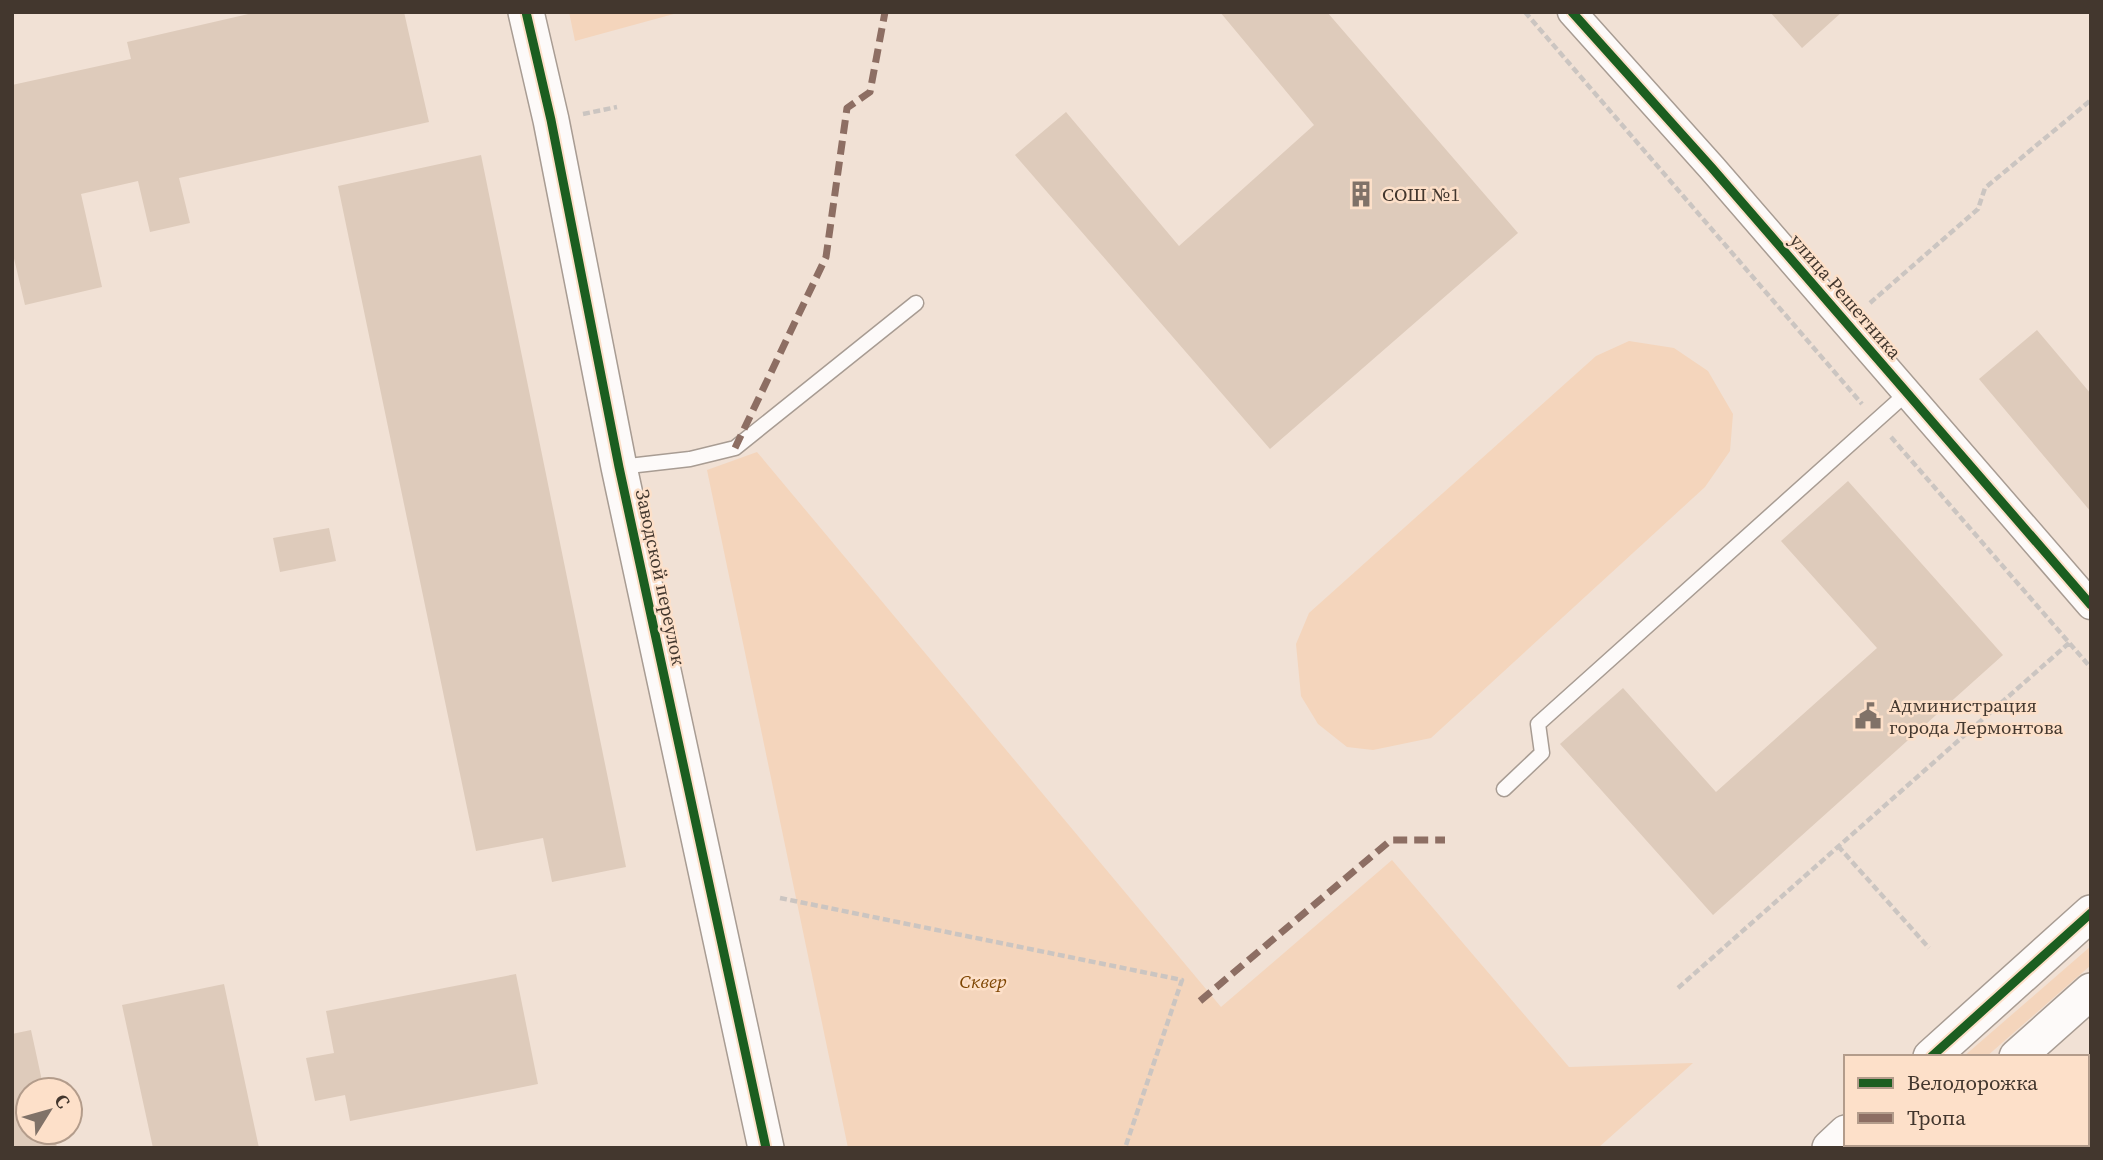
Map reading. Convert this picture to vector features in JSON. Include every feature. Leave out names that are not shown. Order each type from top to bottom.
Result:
[{"type":"street","name":"Заводской переулок","points":[[526,12],[551,120],[619,467],[766,1148]]},
{"type":"street","name":"улица Решетника","points":[[1572,12],[1712,168],[2091,605]]},
{"type":"street","points":[[1933,1055],[2091,913]]},
{"type":"street","points":[[2019,1055],[2091,991]]},
{"type":"street","points":[[1830,1148],[1844,1135]]},
{"type":"lane","points":[[619,467],[690,458],[735,448],[916,303]]},
{"type":"lane","points":[[1504,789],[1542,752],[1538,724],[1907,393]]},
{"type":"path","points":[[1525,12],[2091,668]]},
{"type":"path","points":[[1870,303],[1978,209],[1985,188],[2091,100]]},
{"type":"path","points":[[1678,988],[2069,643]]},
{"type":"path","points":[[1839,846],[1929,948]]},
{"type":"path","points":[[780,898],[1182,980],[1125,1148]]},
{"type":"green space","points":[[569,12],[681,12],[575,41]]},
{"type":"green space","points":[[1629,341],[1674,348],[1708,371],[1733,414],[1730,451],[1705,487],[1431,738],[1373,750],[1347,747],[1318,724],[1301,696],[1296,644],[1309,613],[1596,356]]},
{"type":"green space","name":"Сквер","points":[[757,452],[1221,1007],[1392,860],[1569,1067],[1693,1063],[1598,1148],[848,1148],[707,470]]},
{"type":"green space","points":[[2091,946],[2091,965],[1988,1055],[1965,1055]]},
{"type":"building","points":[[257,12],[404,12],[429,122],[179,178],[190,223],[150,232],[138,181],[81,194],[102,287],[25,305],[12,250],[12,85],[131,59],[127,42]]},
{"type":"building","name":"СОШ №1","points":[[1220,12],[1327,12],[1518,233],[1270,449],[1015,155],[1066,112],[1179,246],[1314,125]]},
{"type":"building","points":[[1770,12],[1842,12],[1802,48]]},
{"type":"building","points":[[481,155],[626,867],[552,882],[543,838],[476,851],[338,186]]},
{"type":"building","points":[[2037,330],[2091,394],[2091,512],[1979,379]]},
{"type":"building","name":"Администрация города Лермонтова","points":[[1848,481],[2003,655],[1713,915],[1560,744],[1623,688],[1716,792],[1877,648],[1781,541]]},
{"type":"building","points":[[329,528],[336,561],[280,572],[273,538]]},
{"type":"building","points":[[516,974],[538,1084],[350,1121],[345,1095],[315,1101],[306,1058],[334,1053],[326,1011]]},
{"type":"building","points":[[224,984],[259,1148],[153,1148],[122,1005]]},
{"type":"building","points":[[31,1030],[41,1076],[14,1076],[14,1146],[57,1148],[12,1148],[12,1034]]},
{"type":"marked path","points":[[735,448],[826,257],[847,108],[870,92],[885,12]]},
{"type":"marked path","points":[[1200,1001],[1391,840],[1445,840]]},
{"type":"cycle path","points":[[526,12],[551,120],[619,467],[766,1148]]},
{"type":"cycle path","points":[[1572,12],[1712,168],[2091,605]]},
{"type":"cycle path","points":[[1933,1055],[2091,913]]},
{"type":"place","name":"СОШ №1","points":[[1361,194]]},
{"type":"place","name":"Администрация города Лермонтова","points":[[1868,716]]}]
